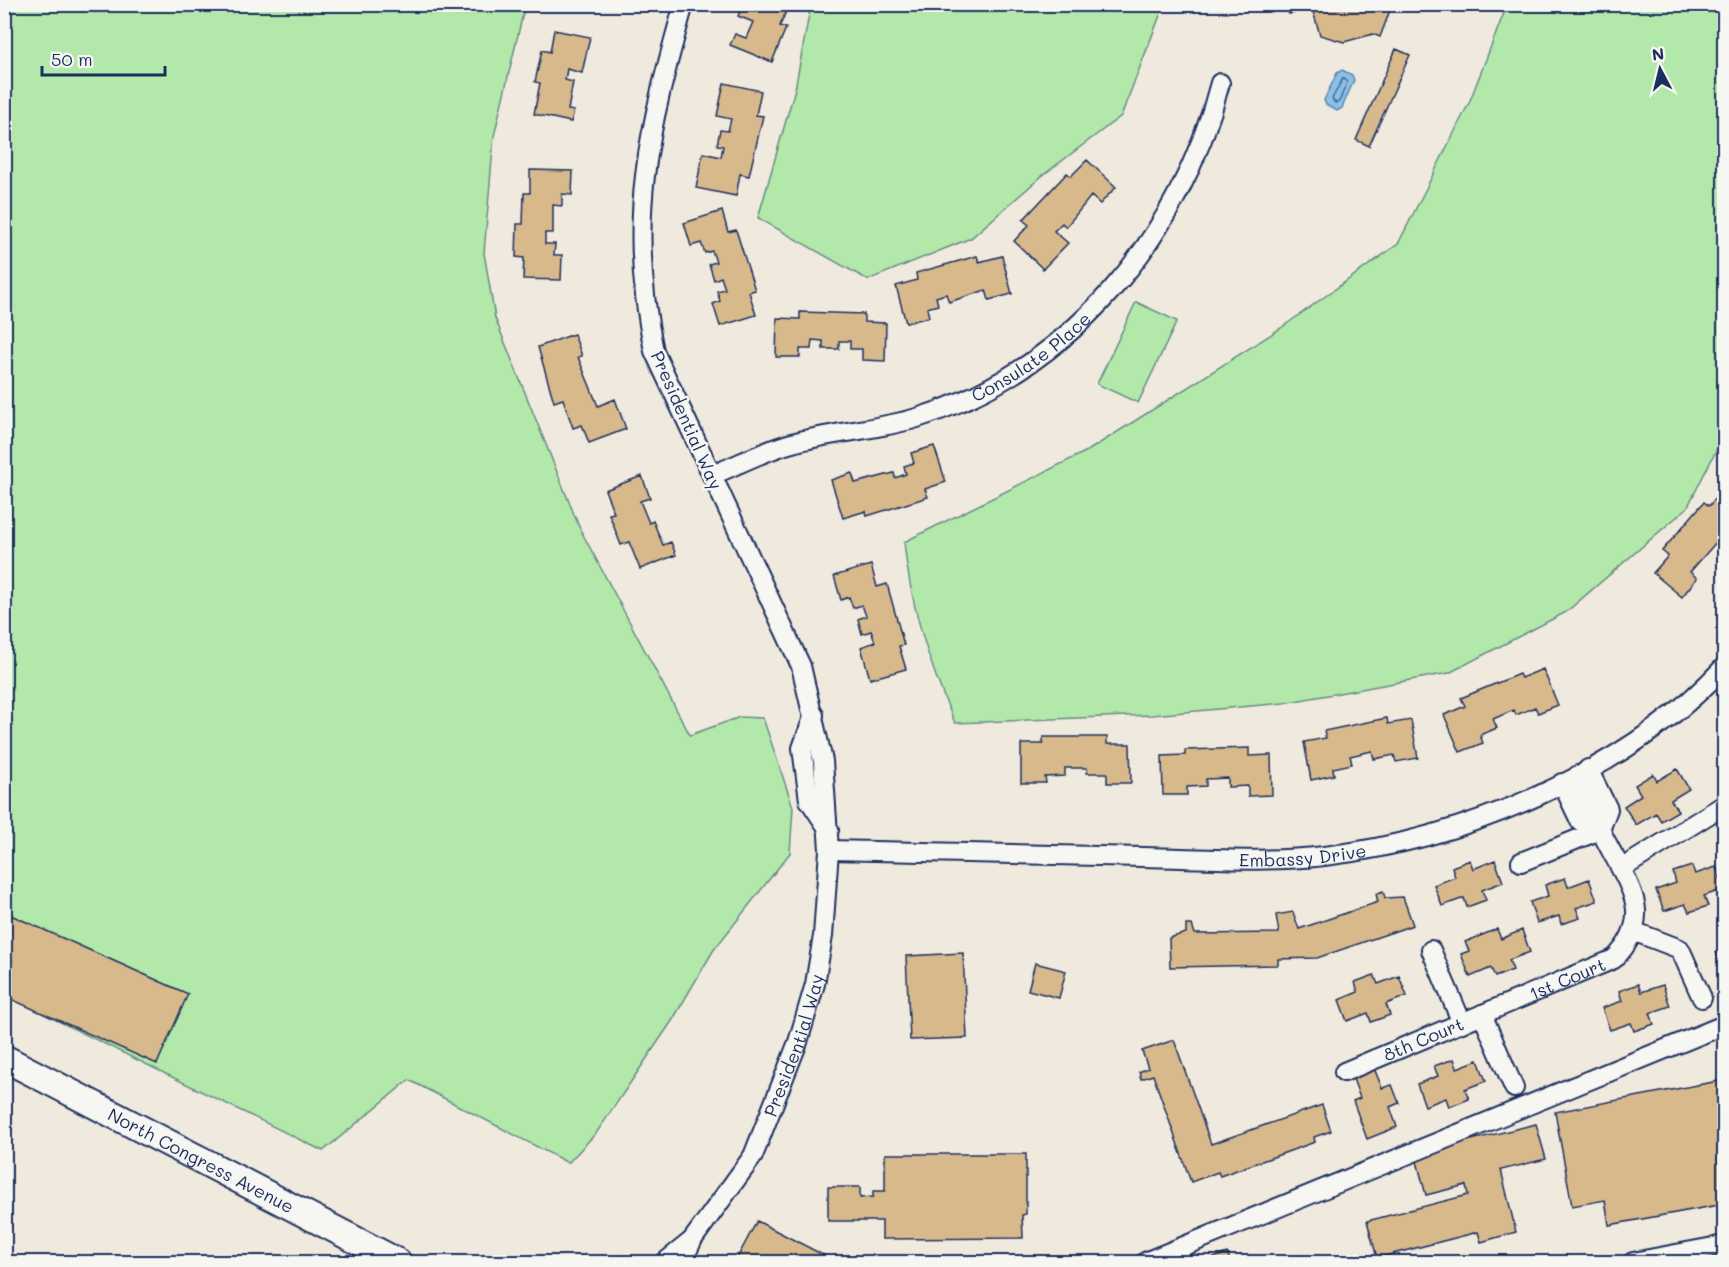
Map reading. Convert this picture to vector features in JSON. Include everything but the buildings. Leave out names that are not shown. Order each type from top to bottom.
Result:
[{"type":"street","name":"Presidential Way","points":[[682,1263],[693,1239],[753,1156],[798,1042],[815,984],[823,936],[830,850],[829,830],[838,807],[829,740],[814,713],[801,666],[654,351],[641,269],[641,200],[646,153],[656,104],[684,4]]},
{"type":"street","name":"Consulate Place","points":[[712,476],[791,443],[916,418],[949,405],[999,381],[1064,337],[1099,305],[1130,270],[1173,205],[1205,134],[1220,83]]},
{"type":"street","name":"Embassy Drive","points":[[830,850],[1283,860],[1324,856],[1425,837],[1474,822],[1576,776],[1677,709],[1725,667]]},
{"type":"street","points":[[814,713],[802,748],[809,800],[829,830]]},
{"type":"street","points":[[1576,776],[1600,830],[1622,869],[1636,909],[1633,931],[1680,949],[1702,998]]},
{"type":"street","points":[[1622,869],[1722,813]]},
{"type":"street","points":[[1521,862],[1600,830]]},
{"type":"street","name":"1st Court","points":[[1462,1023],[1614,959],[1633,931]]},
{"type":"street","name":"8th Court","points":[[1344,1072],[1462,1023],[1431,950]]},
{"type":"street","points":[[1482,1014],[1514,1088]]},
{"type":"street","points":[[1145,1263],[1725,1025]]},
{"type":"street","name":"North Congress Avenue","points":[[4,1058],[398,1263]]},
{"type":"street","name":"Presidential Way","points":[[665,1263],[693,1239]]},
{"type":"street","points":[[1634,1263],[1695,1259],[1725,1245]]},
{"type":"green space","points":[[811,4],[1164,5],[1121,116],[1042,176],[971,238],[868,280],[758,218],[795,89]]},
{"type":"green space","points":[[4,5],[525,5],[494,136],[484,253],[495,318],[580,529],[690,735],[740,717],[763,718],[793,807],[790,853],[713,951],[672,1021],[597,1132],[568,1163],[409,1080],[323,1151],[5,995]]},
{"type":"green space","points":[[1507,5],[1724,5],[1724,435],[1687,508],[1566,612],[1449,673],[1284,703],[1152,715],[955,723],[922,635],[911,589],[904,542],[1089,450],[1281,328],[1398,244],[1469,103]]},
{"type":"green space","points":[[1136,302],[1177,321],[1138,403],[1097,384]]},
{"type":"water","points":[[1342,70],[1352,75],[1354,80],[1342,108],[1337,111],[1326,105],[1324,100],[1337,73]]}]
